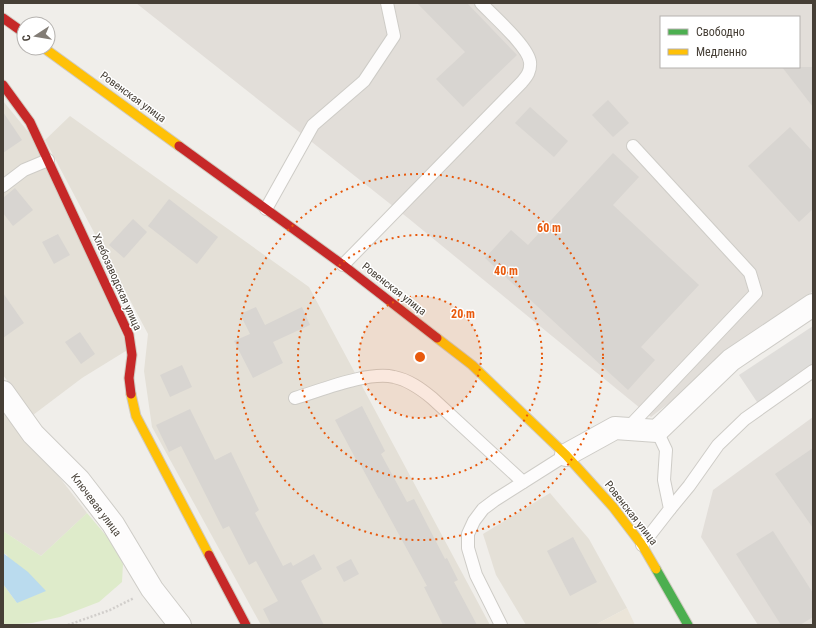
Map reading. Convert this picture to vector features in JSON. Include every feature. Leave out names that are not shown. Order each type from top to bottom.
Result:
[{"type":"main road","points":[[3,18],[16,28]]},
{"type":"main road","name":"Ровенская улица","points":[[55,56],[343,265],[472,365],[566,455],[613,507],[642,545],[688,625]]},
{"type":"main road","name":"Хлебозаводская улица","points":[[3,85],[30,122],[130,335],[132,355],[130,397],[136,416],[246,625]]},
{"type":"street","points":[[566,455],[615,428],[657,431],[731,360],[813,305]]},
{"type":"street","name":"Ключевая улица","points":[[3,392],[33,434],[79,480],[113,524],[152,589],[180,625]]},
{"type":"lane","points":[[266,208],[313,125],[364,81],[394,36],[387,3]]},
{"type":"lane","points":[[343,265],[522,82],[529,72],[530,62],[525,49],[481,3]]},
{"type":"lane","points":[[627,429],[756,293],[750,273],[633,146]]},
{"type":"lane","points":[[3,186],[24,170],[48,160]]},
{"type":"lane","points":[[642,545],[689,486],[718,445],[745,418],[813,371]]},
{"type":"lane","points":[[295,398],[364,378],[379,376],[395,377],[419,388],[432,398],[523,482]]},
{"type":"lane","points":[[657,431],[666,450],[664,480],[670,509]]},
{"type":"lane","points":[[501,625],[476,575],[468,548],[468,534],[474,521],[483,509],[566,455]]},
{"type":"path","points":[[68,625],[110,610],[152,589]]},
{"type":"shaded area","points":[[136,3],[813,3],[813,291],[651,417],[408,218]]},
{"type":"shaded area","points":[[3,101],[34,139],[129,349],[82,378],[33,415],[3,375]]},
{"type":"shaded area","points":[[70,116],[309,287],[490,625],[261,625],[152,427],[144,371],[148,334],[45,140]]},
{"type":"shaded area","points":[[813,326],[813,378],[763,411],[739,375]]},
{"type":"shaded area","points":[[3,404],[87,513],[41,556],[3,531]]},
{"type":"shaded area","points":[[813,417],[813,625],[758,625],[701,537],[713,490]]},
{"type":"shaded area","points":[[550,493],[589,539],[627,608],[595,625],[526,625],[496,575],[483,534]]},
{"type":"shaded area","points":[[627,608],[635,625],[595,625]]},
{"type":"green space","points":[[87,513],[114,545],[123,564],[122,582],[99,602],[60,617],[32,623],[3,625],[3,584],[17,603],[7,555],[3,553],[3,531],[41,556]]},
{"type":"water","points":[[3,553],[28,572],[46,591],[17,603],[3,584]]},
{"type":"building","points":[[417,3],[467,3],[517,55],[463,107],[436,79],[465,52]]},
{"type":"building","points":[[813,67],[813,107],[783,68]]},
{"type":"building","points":[[608,100],[629,123],[613,137],[592,115]]},
{"type":"building","points":[[530,107],[568,141],[554,157],[515,123]]},
{"type":"building","points":[[3,112],[22,140],[3,153]]},
{"type":"building","points":[[790,127],[813,152],[813,209],[799,222],[748,166]]},
{"type":"building","points":[[613,153],[639,177],[613,205],[699,285],[641,347],[655,360],[628,390],[485,258],[511,230],[528,245]]},
{"type":"building","points":[[15,188],[33,210],[13,226],[3,213],[3,198]]},
{"type":"building","points":[[169,199],[218,237],[197,264],[148,226]]},
{"type":"building","points":[[133,219],[147,232],[124,258],[109,245]]},
{"type":"building","points":[[58,234],[70,255],[54,264],[42,242]]},
{"type":"building","points":[[3,293],[24,323],[3,338]]},
{"type":"building","points":[[256,307],[265,325],[302,307],[310,325],[273,342],[283,363],[253,378],[234,341],[250,334],[240,314]]},
{"type":"building","points":[[80,332],[95,354],[81,364],[65,342]]},
{"type":"building","points":[[182,365],[192,387],[170,397],[160,375]]},
{"type":"building","points":[[362,406],[385,451],[381,454],[407,502],[414,499],[445,559],[447,558],[458,580],[454,582],[477,625],[443,625],[424,587],[427,586],[335,420]]},
{"type":"building","points":[[190,409],[215,460],[231,452],[259,510],[255,513],[283,566],[291,562],[293,566],[314,554],[322,569],[301,581],[324,625],[271,625],[263,609],[278,601],[256,561],[249,565],[229,526],[223,529],[181,446],[169,452],[156,425]]},
{"type":"building","points":[[813,448],[813,528],[775,474]]},
{"type":"building","points":[[773,531],[813,593],[813,617],[800,625],[781,625],[736,554]]},
{"type":"building","points":[[573,537],[597,582],[570,596],[547,551]]},
{"type":"building","points":[[351,559],[359,574],[344,582],[336,567]]},
{"type":"traffic: fast","points":[[656,569],[688,625]]},
{"type":"traffic: slow","points":[[55,56],[179,146]]},
{"type":"traffic: slow","points":[[437,338],[472,365],[566,455],[613,507],[642,545],[656,569]]},
{"type":"traffic: slow","points":[[131,394],[136,416],[209,555]]},
{"type":"traffic: jam","points":[[3,18],[16,27]]},
{"type":"traffic: jam","points":[[3,85],[30,122],[129,335],[132,355],[129,378],[131,394]]},
{"type":"traffic: jam","points":[[179,146],[343,265],[437,338]]},
{"type":"traffic: jam","points":[[209,555],[246,625]]}]
